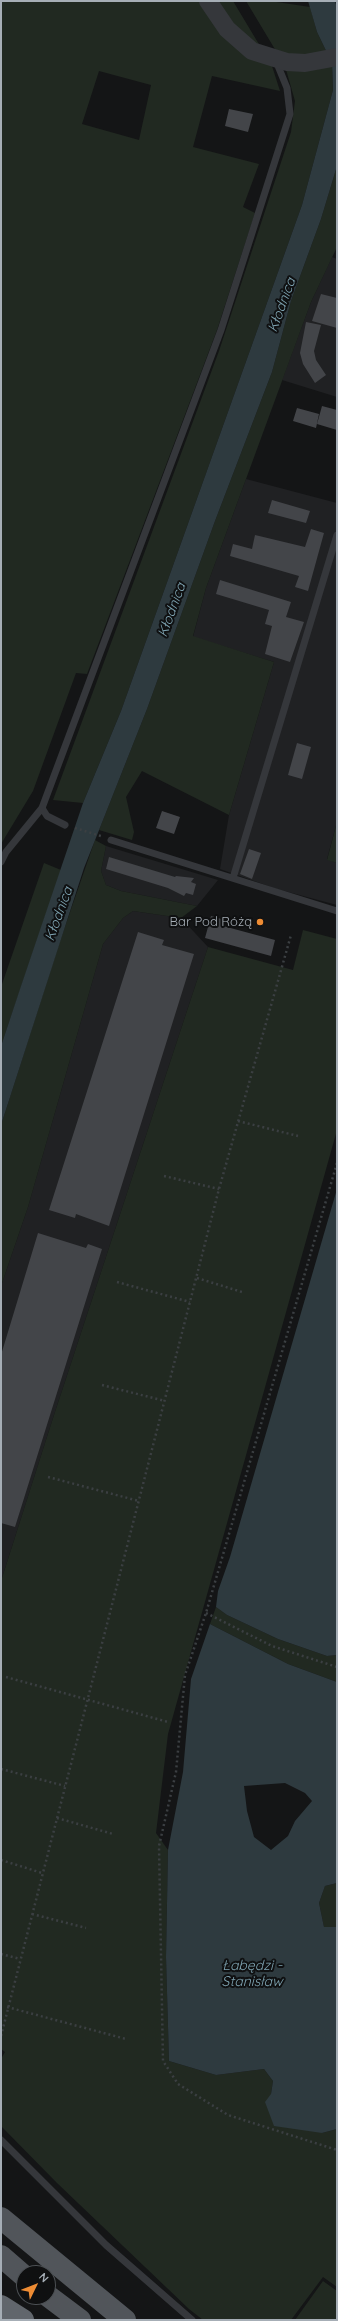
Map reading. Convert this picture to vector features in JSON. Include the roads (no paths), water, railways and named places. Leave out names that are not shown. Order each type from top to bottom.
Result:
[{"type":"highway","points":[[1,2306],[24,2320]]},
{"type":"main road","points":[[1,2218],[125,2320]]},
{"type":"main road","points":[[1,2256],[16,2269]]},
{"type":"main road","points":[[1,2298],[24,2320]]},
{"type":"main road","points":[[56,2302],[80,2320]]},
{"type":"street","points":[[208,1],[227,29],[252,51],[275,59],[305,64],[331,58]]},
{"type":"lane","points":[[1,862],[6,852],[42,808],[221,330],[290,114],[287,88],[275,59]]},
{"type":"lane","points":[[233,878],[337,535]]},
{"type":"lane","points":[[42,808],[47,816],[65,825]]},
{"type":"lane","points":[[111,840],[337,911]]},
{"type":"lane","points":[[1,2140],[106,2245],[192,2320]]},
{"type":"water","name":"Kłodnica","points":[[308,1],[335,1],[337,8],[337,166],[321,219],[291,301],[272,372],[215,521],[147,709],[84,868],[1,1125],[1,1046],[83,803],[121,711],[302,205],[333,90],[332,63],[317,32]]},
{"type":"water","points":[[337,1189],[337,1655],[327,1656],[278,1639],[227,1615],[216,1607],[218,1591],[230,1557]]},
{"type":"water","name":"Łabędzi - Stanisław","points":[[210,1624],[288,1664],[337,1682],[337,1883],[325,1886],[319,1903],[324,1927],[337,1927],[337,2129],[322,2133],[274,2126],[265,2102],[271,2094],[273,2081],[264,2069],[216,2075],[169,2061],[166,1957],[168,1850],[183,1772],[191,1679]],"holes":[[[285,1783],[305,1793],[312,1801],[295,1821],[288,1836],[271,1850],[254,1837],[247,1811],[244,1786]]]},
{"type":"place","name":"Bar Pod Różą","points":[[260,922]]}]
